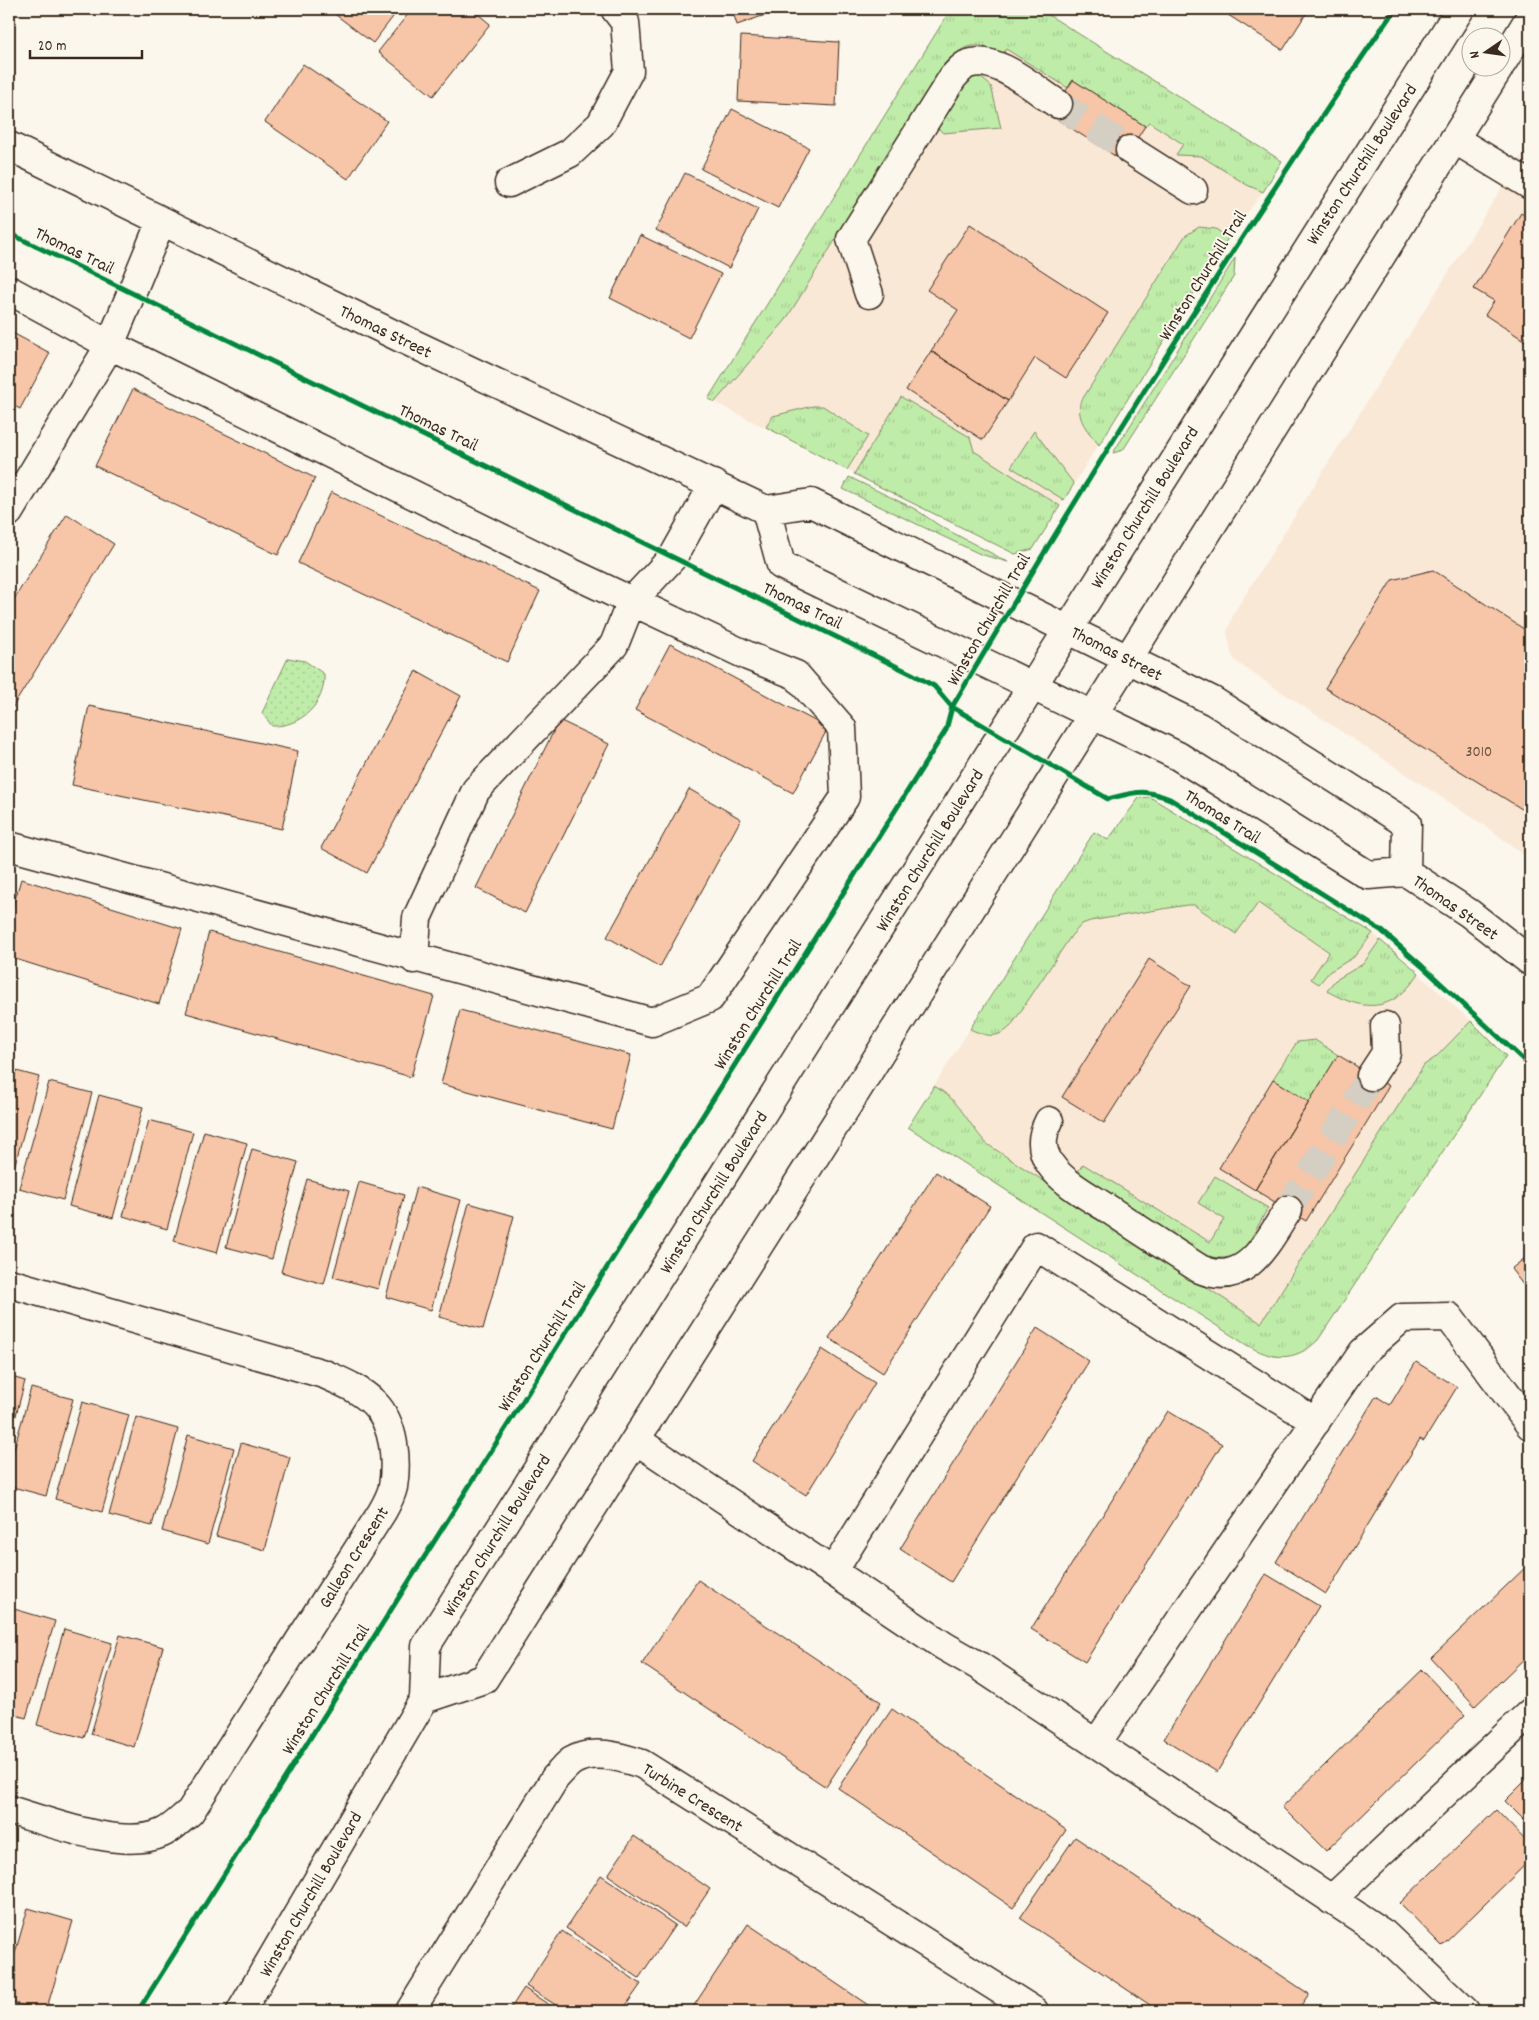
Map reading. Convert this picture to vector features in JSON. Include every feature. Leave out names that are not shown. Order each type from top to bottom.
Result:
[{"type":"street","points":[[509,183],[535,172],[570,153],[601,124],[630,71],[625,22],[615,9]]},
{"type":"street","name":"Winston Churchill Boulevard","points":[[241,2011],[424,1699],[426,1646],[1460,9]]},
{"type":"street","points":[[1512,47],[1530,17]]},
{"type":"street","points":[[869,294],[851,239],[953,77],[966,65],[982,61],[996,64],[1058,104]]},
{"type":"street","points":[[424,1699],[484,1679],[1493,78]]},
{"type":"street","points":[[1454,139],[1530,185]]},
{"type":"street","name":"Thomas Street","points":[[9,146],[399,337],[766,510],[811,503],[1213,701],[1408,824],[1406,872]]},
{"type":"street","points":[[1130,150],[1193,190]]},
{"type":"street","points":[[9,512],[110,345],[161,221]]},
{"type":"street","points":[[9,290],[110,345],[631,602],[748,656],[796,675],[842,728],[845,797],[710,998],[652,1022],[414,959],[9,846]]},
{"type":"street","points":[[414,959],[417,918],[476,790],[614,646],[631,602],[673,557],[714,484]]},
{"type":"street","name":"Thomas Street","points":[[766,510],[781,565],[1178,756],[1368,875],[1406,872],[1469,913],[1530,961]]},
{"type":"street","points":[[1372,1076],[1386,1053],[1385,1026]]},
{"type":"street","points":[[1049,1121],[1044,1130],[1042,1144],[1045,1154],[1057,1172],[1076,1188],[1200,1269],[1211,1274],[1225,1274],[1242,1268],[1259,1256],[1288,1210]]},
{"type":"street","points":[[834,1570],[1036,1246],[1316,1422]]},
{"type":"street","name":"Galleon Crescent","points":[[9,1283],[324,1374],[355,1388],[376,1404],[390,1430],[395,1458],[392,1489],[382,1512],[190,1812],[162,1833],[131,1839],[100,1836],[9,1810]]},
{"type":"street","points":[[1096,1744],[1363,1352],[1402,1318],[1449,1317],[1530,1425]]},
{"type":"street","points":[[636,1440],[834,1570],[944,1646],[979,1666],[1384,1934],[1465,2011]]},
{"type":"street","points":[[1331,1900],[1530,1713]]},
{"type":"street","name":"Turbine Crescent","points":[[410,2011],[555,1778],[572,1761],[585,1756],[602,1754],[642,1764],[1034,2011]]},
{"type":"shaded area","points":[[951,9],[1039,9],[1282,161],[1263,192],[1228,238],[1033,549],[1015,554],[708,399]]},
{"type":"shaded area","points":[[1530,143],[1530,860],[1491,830],[1239,664],[1231,652],[1227,632],[1233,614]]},
{"type":"shaded area","points":[[1150,797],[1373,933],[1471,1021],[1506,1056],[1318,1340],[1307,1351],[1287,1357],[1273,1357],[1245,1344],[908,1127],[1094,832],[1108,840],[1139,798]]},
{"type":"green space","points":[[951,9],[1039,9],[1282,161],[1263,192],[1247,185],[1201,156],[1176,155],[1183,144],[1149,122],[1145,126],[1073,80],[1068,88],[1006,49],[1002,56],[979,46],[966,48],[952,56],[945,63],[785,321],[715,402],[708,399]]},
{"type":"green space","points":[[978,75],[991,86],[1001,128],[943,133],[938,128],[967,81],[972,76]]},
{"type":"green space","points":[[1199,227],[1216,229],[1228,238],[1099,445],[1082,421],[1080,403],[1185,236]]},
{"type":"green space","points":[[1235,258],[1234,276],[1123,450],[1113,453]]},
{"type":"green space","points":[[901,397],[970,437],[974,451],[1060,506],[1033,549],[1015,554],[854,474]]},
{"type":"green space","points":[[813,406],[823,406],[868,436],[847,470],[766,427],[773,416]]},
{"type":"green space","points":[[1034,431],[1074,484],[1064,500],[1011,467]]},
{"type":"green space","points":[[849,477],[915,509],[940,526],[1008,562],[980,554],[843,489]]},
{"type":"green space","points":[[288,658],[305,661],[324,674],[324,685],[316,703],[302,718],[283,725],[272,726],[262,713]]},
{"type":"green space","points":[[1150,797],[1373,933],[1354,957],[1329,972],[1319,984],[1311,979],[1329,952],[1258,903],[1236,934],[1194,905],[1090,921],[1082,924],[1071,936],[1011,1026],[997,1035],[982,1034],[970,1029],[1094,832],[1108,840],[1139,798]]},
{"type":"green space","points":[[1380,940],[1419,973],[1400,995],[1389,1002],[1367,1005],[1354,1003],[1327,991],[1334,981],[1363,964]]},
{"type":"green space","points":[[1471,1021],[1506,1056],[1318,1340],[1300,1353],[1291,1356],[1274,1356],[1245,1344],[908,1127],[934,1086],[951,1098],[987,1144],[1261,1323],[1424,1065],[1436,1057]]},
{"type":"green space","points":[[1315,1040],[1338,1055],[1309,1102],[1273,1079],[1297,1042]]},
{"type":"green space","points":[[1083,1164],[1210,1242],[1224,1219],[1198,1203],[1215,1176],[1268,1208],[1251,1239],[1237,1253],[1228,1257],[1218,1258],[1205,1255],[1077,1173]]},
{"type":"building","points":[[328,9],[399,9],[373,43]]},
{"type":"building","points":[[412,9],[472,9],[490,24],[433,96],[378,52]]},
{"type":"building","points":[[732,9],[782,9],[737,25]]},
{"type":"building","points":[[1201,9],[1213,9],[1210,15]]},
{"type":"building","points":[[1227,9],[1309,9],[1283,50],[1225,13]]},
{"type":"building","points":[[741,36],[839,42],[836,106],[738,101]]},
{"type":"building","points":[[303,64],[387,121],[348,179],[265,122]]},
{"type":"building","points":[[1073,80],[1145,126],[1123,161],[1050,115]]},
{"type":"building","points":[[732,109],[809,148],[778,208],[701,169]]},
{"type":"building","points":[[685,173],[758,209],[729,268],[656,230]]},
{"type":"building","points":[[1521,213],[1530,219],[1530,344],[1485,315],[1494,301],[1474,289]]},
{"type":"building","points":[[970,224],[1108,313],[1066,378],[1035,358],[1008,401],[931,351],[958,310],[927,290]]},
{"type":"building","points":[[640,235],[721,274],[689,338],[610,298]]},
{"type":"building","points":[[9,331],[50,353],[20,409],[9,403]]},
{"type":"building","points":[[931,351],[1008,401],[983,440],[906,390]]},
{"type":"building","points":[[133,389],[315,478],[278,555],[95,466]]},
{"type":"building","points":[[331,492],[540,591],[507,662],[298,563]]},
{"type":"building","points":[[67,514],[114,544],[9,713],[9,607]]},
{"type":"building","points":[[1433,570],[1530,633],[1530,814],[1325,688],[1392,580]]},
{"type":"building","points":[[670,644],[828,728],[793,793],[635,710]]},
{"type":"building","points":[[416,671],[461,696],[367,873],[321,848]]},
{"type":"building","points":[[89,706],[298,751],[282,829],[72,785]]},
{"type":"building","points":[[559,720],[609,744],[525,913],[476,888]]},
{"type":"building","points":[[689,789],[741,819],[660,967],[607,937]]},
{"type":"building","points":[[21,879],[182,929],[159,1004],[9,957],[9,919]]},
{"type":"building","points":[[209,932],[434,996],[411,1077],[186,1013]]},
{"type":"building","points":[[1149,959],[1191,986],[1104,1123],[1062,1097]]},
{"type":"building","points":[[460,1010],[631,1055],[612,1129],[441,1084]]},
{"type":"building","points":[[1338,1055],[1389,1086],[1306,1221],[1255,1190]]},
{"type":"building","points":[[9,1069],[39,1077],[9,1186]]},
{"type":"building","points":[[1273,1079],[1309,1102],[1255,1190],[1219,1168]]},
{"type":"building","points":[[49,1082],[92,1093],[63,1200],[19,1188]]},
{"type":"building","points":[[99,1095],[143,1107],[113,1218],[69,1206]]},
{"type":"building","points":[[149,1120],[193,1132],[167,1229],[123,1216]]},
{"type":"building","points":[[204,1131],[247,1143],[217,1253],[174,1241]]},
{"type":"building","points":[[252,1149],[298,1162],[272,1259],[226,1247]]},
{"type":"building","points":[[936,1172],[990,1206],[883,1373],[829,1338]]},
{"type":"building","points":[[307,1179],[349,1191],[324,1284],[281,1272]]},
{"type":"building","points":[[359,1182],[404,1195],[378,1289],[333,1277]]},
{"type":"building","points":[[416,1187],[461,1200],[431,1310],[386,1297]]},
{"type":"building","points":[[469,1203],[514,1216],[483,1329],[439,1317]]},
{"type":"building","points":[[1530,1254],[1530,1294],[1511,1269]]},
{"type":"building","points":[[1037,1328],[1089,1361],[951,1582],[900,1549]]},
{"type":"building","points":[[822,1349],[875,1383],[806,1495],[752,1461]]},
{"type":"building","points":[[1416,1362],[1457,1387],[1424,1441],[1420,1439],[1326,1594],[1276,1562],[1376,1396],[1390,1405]]},
{"type":"building","points":[[9,1376],[25,1381],[9,1442]]},
{"type":"building","points":[[31,1388],[73,1399],[46,1496],[9,1486],[9,1467]]},
{"type":"building","points":[[82,1402],[129,1415],[102,1512],[55,1499]]},
{"type":"building","points":[[1168,1411],[1222,1444],[1085,1662],[1031,1629]]},
{"type":"building","points":[[136,1417],[178,1429],[152,1526],[109,1515]]},
{"type":"building","points":[[188,1435],[234,1448],[208,1544],[162,1531]]},
{"type":"building","points":[[241,1443],[290,1457],[265,1550],[216,1536]]},
{"type":"building","points":[[1530,1563],[1530,1653],[1475,1706],[1431,1658]]},
{"type":"building","points":[[1266,1574],[1319,1606],[1217,1772],[1164,1739]]},
{"type":"building","points":[[698,1580],[881,1702],[826,1787],[642,1664]]},
{"type":"building","points":[[11,1608],[55,1621],[26,1718],[9,1713],[9,1616]]},
{"type":"building","points":[[64,1629],[112,1643],[84,1738],[37,1725]]},
{"type":"building","points":[[120,1635],[163,1647],[134,1747],[91,1734]]},
{"type":"building","points":[[1422,1670],[1465,1715],[1326,1851],[1282,1807]]},
{"type":"building","points":[[892,1709],[1066,1830],[1013,1908],[838,1788]]},
{"type":"building","points":[[1530,1776],[1530,1826],[1505,1801]]},
{"type":"building","points":[[1496,1810],[1530,1845],[1530,1860],[1442,1946],[1400,1903]]},
{"type":"building","points":[[634,1836],[710,1889],[684,1927],[608,1875]]},
{"type":"building","points":[[1075,1837],[1309,1994],[1297,2011],[1159,2011],[1020,1918]]},
{"type":"building","points":[[601,1875],[675,1925],[639,1978],[566,1928]]},
{"type":"building","points":[[28,1908],[73,1921],[46,2011],[9,2002],[9,1974]]},
{"type":"building","points":[[9,1910],[15,1911],[9,1931]]},
{"type":"building","points":[[748,1924],[877,2011],[699,2011],[693,2007]]},
{"type":"building","points":[[562,1931],[641,1984],[622,2011],[565,2011],[526,1986]]},
{"type":"building","points":[[524,1988],[558,2011],[509,2011]]},
{"type":"tunnel","points":[[1058,104],[1130,150]]},
{"type":"tunnel","points":[[1288,1210],[1371,1076]]},
{"type":"cycle path","name":"Winston Churchill Trail","points":[[138,2011],[946,730],[952,707],[1113,441],[1223,267],[1395,9]]},
{"type":"cycle path","name":"Thomas Trail","points":[[9,233],[912,674],[934,686],[952,707],[1108,799],[1139,792],[1152,793],[1170,799],[1382,931],[1530,1066]]}]
